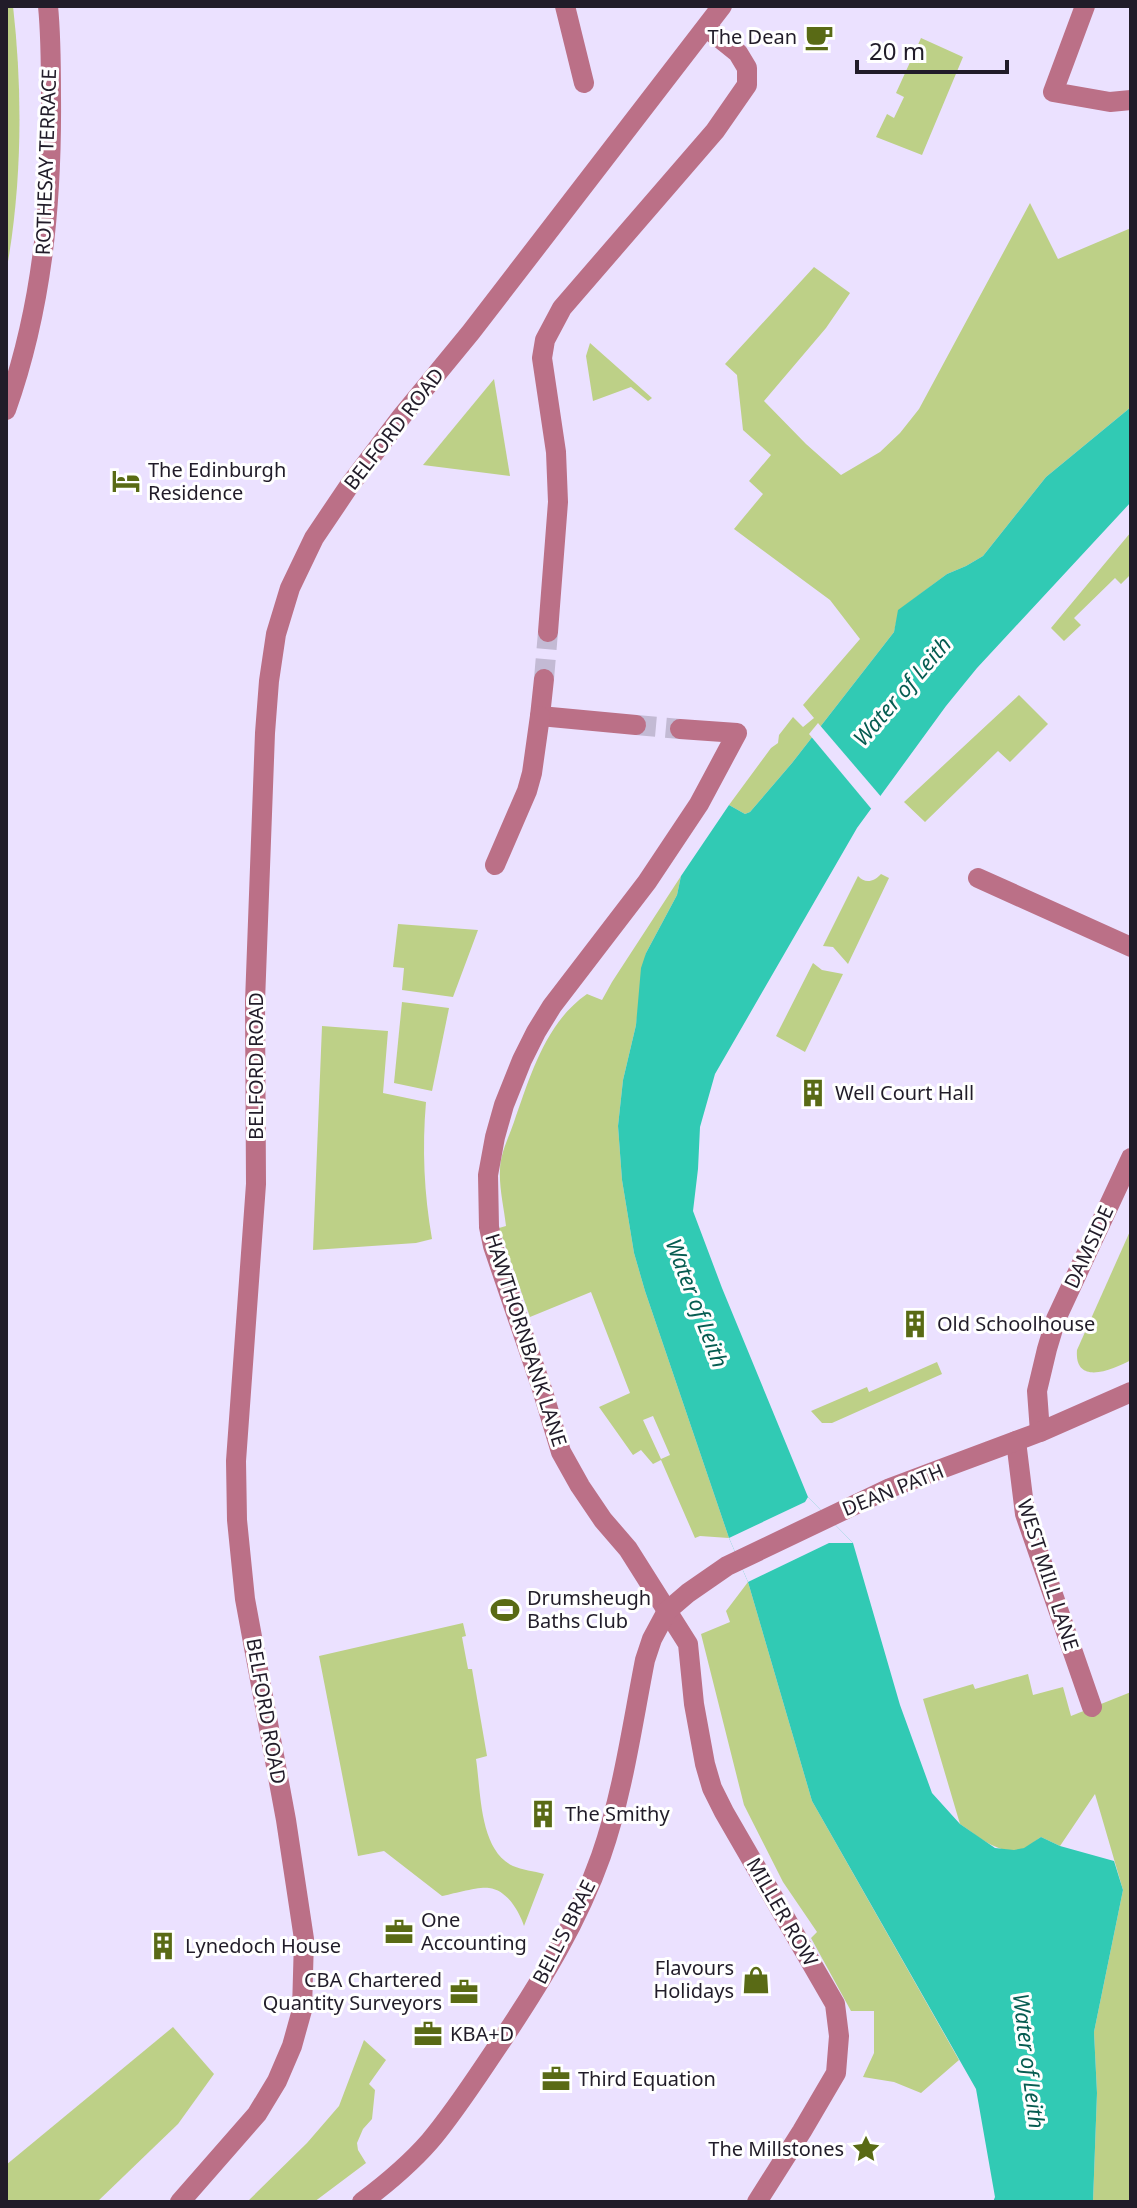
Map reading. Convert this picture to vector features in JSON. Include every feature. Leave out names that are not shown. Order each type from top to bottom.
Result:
[{"type":"street","name":"ROTHESAY TERRACE","points":[[6,410],[30,326],[46,232],[52,122],[48,6]]},
{"type":"street","points":[[565,6],[584,83]]},
{"type":"street","name":"BELFORD ROAD","points":[[180,2202],[257,2114],[277,2081],[302,2010],[304,1939],[286,1820],[245,1599],[237,1520],[236,1461],[256,1184],[255,1002],[264,765],[269,681],[276,634],[290,588],[308,550],[349,486],[722,6]]},
{"type":"street","points":[[1085,6],[1053,92],[1110,102],[1131,100]]},
{"type":"street","points":[[548,632],[558,502],[556,452],[543,373],[545,340],[562,308],[715,131],[747,85],[747,68],[738,53],[707,28]]},
{"type":"street","points":[[495,865],[532,773],[544,679]]},
{"type":"street","points":[[540,716],[636,725]]},
{"type":"street","name":"HAWTHORNBANK LANE","points":[[667,1611],[628,1549],[580,1486],[555,1437],[542,1389],[499,1267],[489,1227],[488,1175],[495,1137],[512,1084],[536,1032],[552,1006],[656,869],[699,804],[737,733],[680,729]]},
{"type":"street","points":[[978,878],[1131,947]]},
{"type":"street","name":"DAMSIDE","points":[[1040,1432],[1037,1391],[1056,1319],[1131,1158]]},
{"type":"street","name":"DEAN PATH","points":[[667,1611],[727,1566],[849,1507],[890,1488],[1040,1432],[1131,1392]]},
{"type":"street","name":"WEST MILL LANE","points":[[1016,1441],[1025,1514],[1092,1707]]},
{"type":"street","name":"MILLER ROW","points":[[667,1611],[688,1644],[699,1735],[712,1788],[835,2004],[839,2036],[836,2073],[757,2202]]},
{"type":"street","name":"BELL'S BRAE","points":[[362,2202],[390,2181],[429,2142],[514,2022],[555,1957],[590,1886],[612,1823],[645,1660],[667,1611]]},
{"type":"shaded area","points":[[6,6],[13,6],[19,140],[15,207],[6,273]]},
{"type":"shaded area","points":[[921,38],[963,57],[922,155],[876,137],[887,114],[894,118],[904,97],[896,93]]},
{"type":"shaded area","points":[[1030,203],[1058,259],[1131,228],[1131,407],[1046,477],[983,556],[947,574],[899,610],[894,632],[792,763],[745,814],[729,805],[778,743],[779,735],[793,717],[803,727],[814,718],[803,705],[860,639],[830,600],[734,529],[763,494],[749,481],[771,455],[743,430],[737,375],[725,364],[814,267],[850,293],[826,328],[764,401],[841,475],[880,452],[919,409]]},
{"type":"shaded area","points":[[590,343],[652,398],[648,401],[631,387],[593,401],[586,356]]},
{"type":"shaded area","points":[[494,379],[510,476],[423,465]]},
{"type":"shaded area","points":[[1131,532],[1131,574],[1121,584],[1115,578],[1074,618],[1081,625],[1064,641],[1051,628]]},
{"type":"shaded area","points":[[1019,695],[1048,724],[1010,762],[998,751],[925,822],[904,802]]},
{"type":"shaded area","points":[[881,874],[889,878],[848,964],[833,947],[823,946],[858,876],[870,881]]},
{"type":"shaded area","points":[[681,876],[677,895],[646,953],[636,1025],[623,1080],[618,1126],[622,1180],[634,1253],[729,1538],[695,1538],[661,1460],[653,1464],[641,1450],[633,1455],[599,1407],[630,1393],[591,1292],[530,1317],[499,1228],[506,1226],[500,1184],[501,1158],[541,1052],[572,1006],[587,994],[602,1000]],"holes":[[[653,1416],[670,1455],[661,1459],[643,1420]]]},
{"type":"shaded area","points":[[398,924],[478,930],[453,997],[402,990],[404,968],[393,967]]},
{"type":"shaded area","points":[[813,963],[822,970],[843,974],[805,1052],[776,1036]]},
{"type":"shaded area","points":[[402,1002],[449,1008],[432,1091],[394,1083]]},
{"type":"shaded area","points":[[322,1026],[388,1031],[383,1093],[426,1102],[424,1171],[432,1239],[416,1243],[313,1250]]},
{"type":"shaded area","points":[[1131,1229],[1131,1360],[1106,1371],[1088,1372],[1078,1361],[1077,1350]]},
{"type":"shaded area","points":[[937,1362],[942,1374],[832,1423],[822,1423],[811,1411],[867,1387],[869,1392]]},
{"type":"shaded area","points":[[748,1582],[812,1801],[959,2060],[921,2093],[894,2082],[863,2077],[874,2053],[874,2011],[851,2011],[811,1938],[817,1932],[783,1882],[744,1805],[701,1634],[730,1622],[726,1611]]},
{"type":"shaded area","points":[[463,1623],[466,1636],[462,1637],[468,1669],[472,1669],[487,1756],[476,1759],[488,1834],[502,1858],[513,1866],[544,1874],[524,1926],[511,1902],[495,1890],[479,1888],[442,1896],[384,1851],[358,1856],[319,1656]]},
{"type":"shaded area","points":[[1028,1674],[1033,1695],[1063,1687],[1071,1716],[1131,1692],[1131,2202],[1093,2202],[1097,2093],[1094,2032],[1123,1890],[1095,1794],[1060,1846],[1041,1837],[1027,1847],[1016,1850],[990,1844],[960,1824],[923,1699],[973,1684],[975,1689]]},
{"type":"shaded area","points":[[173,2027],[214,2074],[178,2124],[97,2202],[6,2202],[6,2165]]},
{"type":"shaded area","points":[[364,2040],[386,2060],[369,2084],[375,2090],[372,2119],[357,2143],[366,2163],[314,2202],[247,2202],[307,2143],[339,2106]]},
{"type":"water","name":"Water of Leith","points":[[1131,407],[1131,502],[977,668],[857,828],[715,1074],[700,1127],[693,1211],[808,1497],[853,1543],[900,1705],[932,1793],[960,1824],[995,1848],[1024,1848],[1041,1837],[1060,1846],[1114,1861],[1123,1890],[1094,2032],[1097,2093],[1093,2202],[993,2202],[995,2197],[976,2089],[812,1801],[748,1582],[729,1538],[634,1253],[622,1180],[618,1126],[623,1080],[636,1025],[641,968],[646,953],[677,895],[681,876],[729,805],[745,814],[750,812],[894,632],[898,610],[947,574],[983,556],[1046,477]]},
{"type":"pier","points":[[818,723],[883,799],[874,812],[809,734]]},
{"type":"pier","points":[[808,1497],[853,1543],[829,1543],[748,1582],[729,1538],[805,1502]]},
{"type":"tunnel","points":[[544,679],[548,632]]},
{"type":"tunnel","points":[[636,725],[680,729]]},
{"type":"place","name":"The Dean","points":[[819,37]]},
{"type":"place","name":"The Edinburgh Residence","points":[[126,481]]},
{"type":"place","name":"Well Court Hall","points":[[813,1093]]},
{"type":"place","name":"Old Schoolhouse","points":[[915,1324]]},
{"type":"place","name":"Drumsheugh Baths Club","points":[[505,1610]]},
{"type":"place","name":"The Smithy","points":[[543,1814]]},
{"type":"place","name":"One Accounting","points":[[399,1932]]},
{"type":"place","name":"Lynedoch House","points":[[163,1946]]},
{"type":"place","name":"Flavours Holidays","points":[[756,1980]]},
{"type":"place","name":"CBA Chartered Quantity Surveyors","points":[[464,1992]]},
{"type":"place","name":"KBA+D","points":[[428,2034]]},
{"type":"place","name":"Third Equation","points":[[556,2079]]},
{"type":"place","name":"The Millstones","points":[[866,2149]]}]
